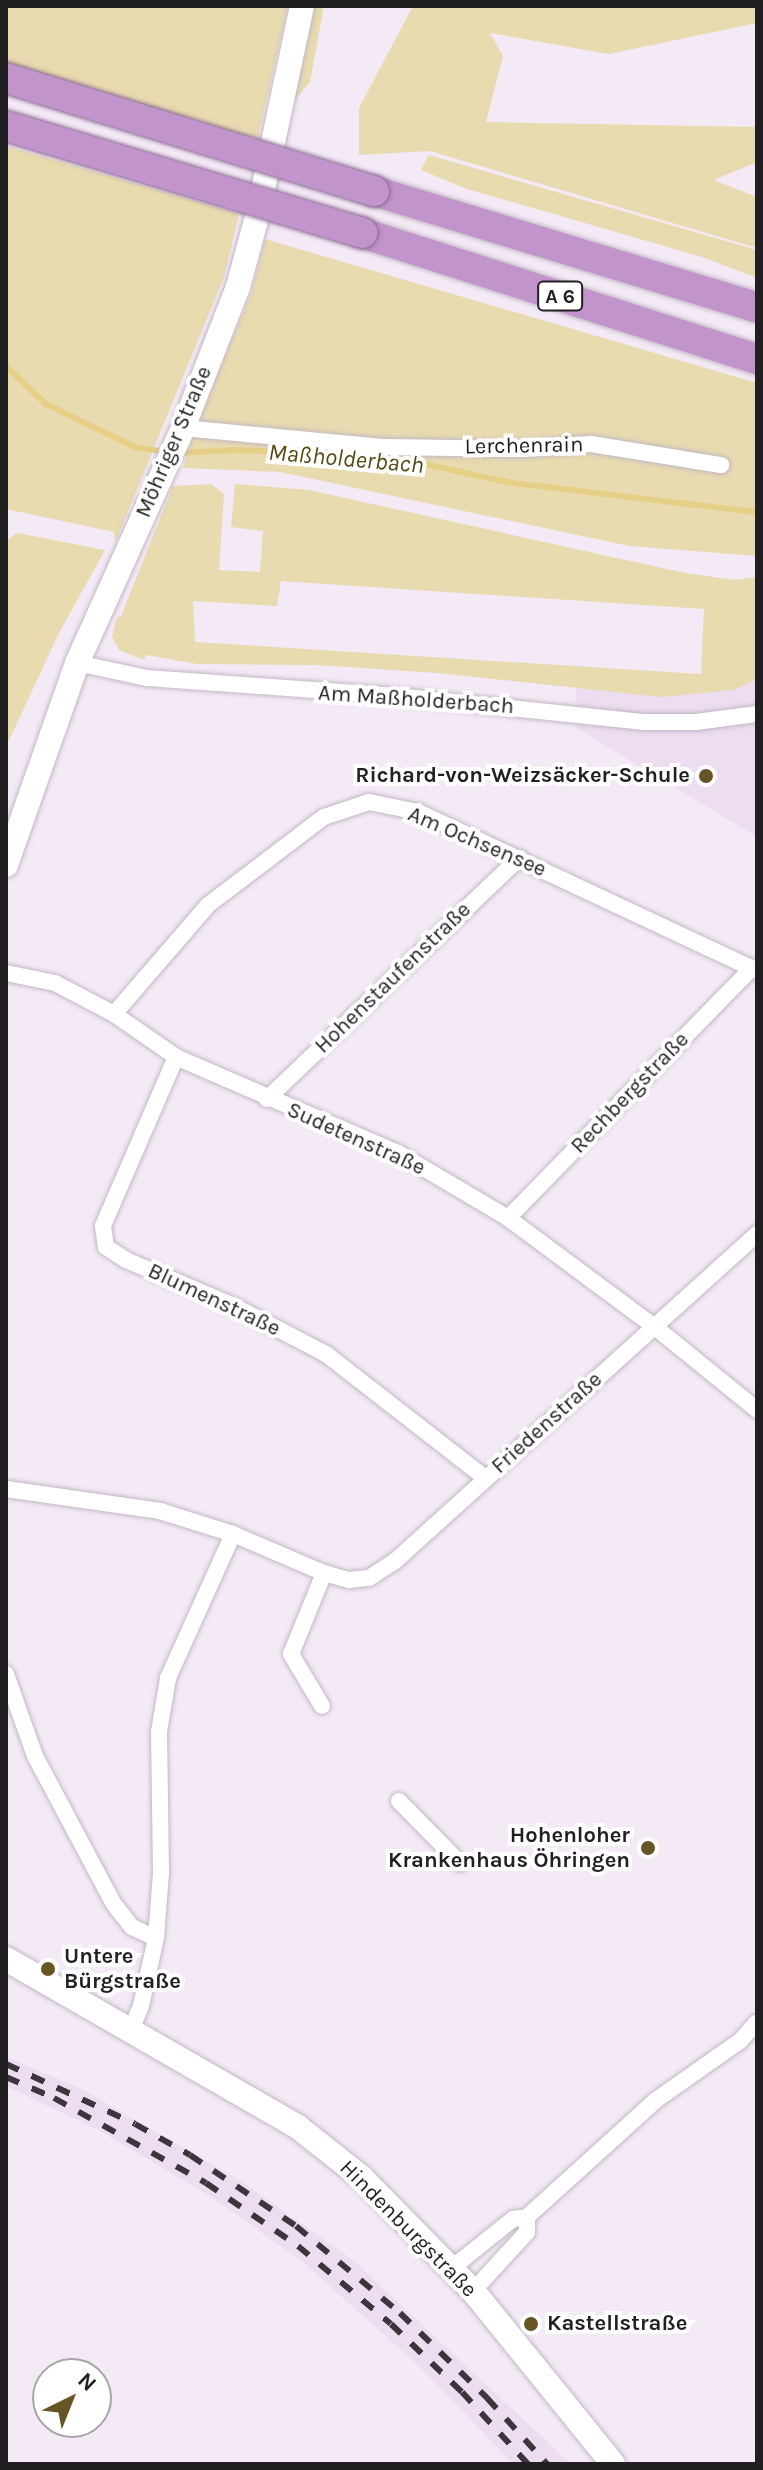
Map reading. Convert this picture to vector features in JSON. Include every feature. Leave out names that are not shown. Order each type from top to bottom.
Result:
[{"type":"highway","name":"A 6","points":[[6,78],[757,307]]},
{"type":"highway","name":"A 6","points":[[6,126],[362,233],[757,359]]},
{"type":"street","name":"Möhriger Straße","points":[[6,865],[77,663],[183,428],[238,287],[258,213],[302,6]]},
{"type":"street","name":"Lerchenrain","points":[[183,428],[385,447],[522,449],[591,444],[721,465]]},
{"type":"street","name":"Am Maßholderbach","points":[[77,663],[147,678],[410,697],[645,722],[696,722],[757,714]]},
{"type":"street","name":"Am Ochsensee","points":[[114,1014],[208,905],[324,817],[369,802],[418,812],[754,969]]},
{"type":"street","name":"Hohenstaufenstraße","points":[[267,1099],[519,858]]},
{"type":"street","name":"Rechbergstraße","points":[[508,1218],[754,969]]},
{"type":"street","name":"Sudetenstraße","points":[[6,973],[55,983],[114,1014],[176,1057],[267,1099],[398,1153],[508,1218],[655,1327],[757,1410]]},
{"type":"street","name":"Blumenstraße","points":[[176,1057],[103,1226],[106,1247],[126,1260],[234,1306],[326,1354],[485,1478]]},
{"type":"street","name":"Friedenstraße","points":[[6,1489],[160,1511],[233,1534],[324,1573],[349,1580],[369,1578],[394,1562],[757,1234]]},
{"type":"street","points":[[123,2027],[141,2006],[156,1938],[161,1873],[159,1732],[168,1678],[233,1534]]},
{"type":"street","points":[[322,1706],[291,1654],[324,1573]]},
{"type":"street","points":[[6,1674],[35,1756],[113,1903],[132,1927],[156,1938]]},
{"type":"street","points":[[399,1801],[460,1863]]},
{"type":"street","name":"Hindenburgstraße","points":[[6,1946],[74,1987],[123,2027]]},
{"type":"street","name":"Hindenburgstraße","points":[[6,1959],[298,2127],[361,2177],[473,2291],[613,2464]]},
{"type":"street","points":[[452,2268],[513,2219],[527,2217],[656,2100],[740,2041],[757,2022]]},
{"type":"street","points":[[473,2291],[527,2232],[527,2217]]},
{"type":"shaded area","points":[[6,6],[288,6],[258,138],[6,78]]},
{"type":"shaded area","points":[[302,6],[324,6],[310,82],[278,121]]},
{"type":"shaded area","points":[[413,6],[757,6],[757,23],[609,54],[490,33],[503,56],[486,122],[757,127],[757,162],[714,180],[757,197],[757,248],[430,151],[359,155],[359,108]]},
{"type":"shaded area","points":[[6,146],[239,214],[224,277],[115,543],[114,532],[6,509]]},
{"type":"shaded area","points":[[429,155],[757,250],[757,278],[702,257],[467,189],[421,170]]},
{"type":"shaded area","points":[[265,239],[757,383],[757,556],[629,546],[280,472],[183,468],[201,412],[252,292]]},
{"type":"shaded area","points":[[211,484],[224,494],[219,570],[260,572],[263,531],[231,527],[235,484],[309,490],[685,573],[735,580],[757,577],[757,679],[734,690],[661,697],[437,673],[316,665],[197,664],[146,655],[144,660],[119,650],[112,636],[117,617],[121,616],[173,486]],"holes":[[[281,581],[704,609],[701,674],[195,642],[193,601],[277,606]]]},
{"type":"shaded area","points":[[17,533],[105,550],[58,635],[6,747],[6,541]]},
{"type":"shaded area","name":"Richard-von-Weizsäcker-Schule","points":[[757,679],[757,837],[575,727],[576,684],[734,690]]},
{"type":"shaded area","points":[[6,2057],[80,2088],[241,2181],[353,2260],[571,2464],[513,2464],[420,2367],[304,2263],[210,2196],[100,2131],[6,2086]]},
{"type":"waterway","name":"Maßholderbach","points":[[6,366],[46,404],[135,447],[166,452]]},
{"type":"waterway","name":"Maßholderbach","points":[[178,453],[237,450],[397,458],[512,483],[757,512]]},
{"type":"railway","points":[[6,2064],[135,2124],[190,2155],[296,2226],[400,2313],[487,2398],[547,2464]]},
{"type":"railway","points":[[6,2077],[54,2098],[206,2183],[298,2246],[391,2324],[462,2392],[528,2464]]},
{"type":"place","name":"Richard-von-Weizsäcker-Schule","points":[[706,776]]},
{"type":"place","name":"Hohenloher Krankenhaus Öhringen","points":[[648,1848]]},
{"type":"place","name":"Untere Bürgstraße","points":[[48,1969]]},
{"type":"place","name":"Kastellstraße","points":[[531,2324]]}]
